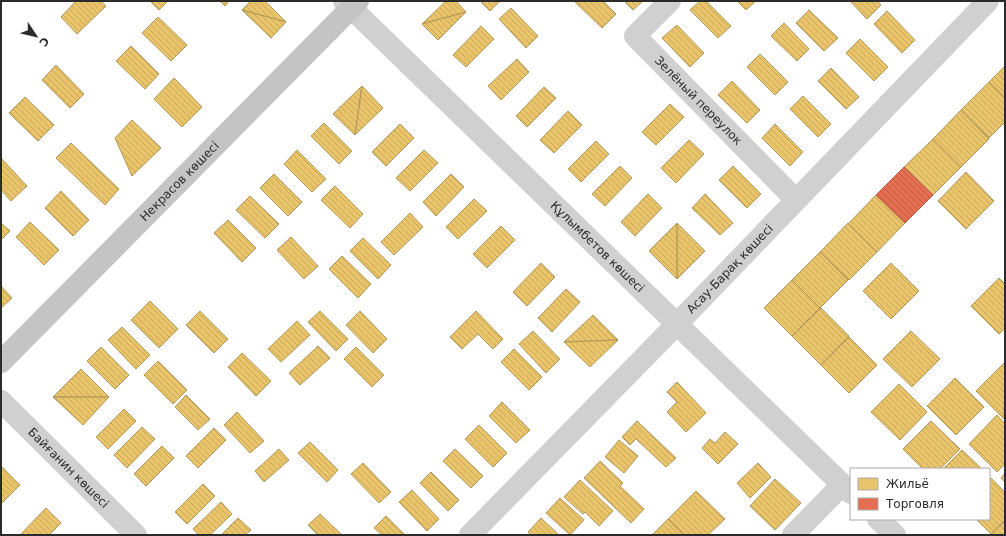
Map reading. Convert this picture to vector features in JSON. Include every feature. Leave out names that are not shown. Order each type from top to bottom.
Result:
[{"type":"main road","name":"Некрасов көшесі","points":[[1,362],[351,3]]},
{"type":"street","name":"Зелёный переулок","points":[[670,1],[635,36],[796,200]]},
{"type":"street","name":"Асау-Барақ көшесі","points":[[470,535],[988,1]]},
{"type":"street","name":"Құлымбетов көшесі","points":[[351,3],[676,324],[847,489]]},
{"type":"street","name":"Байғанин көшесі","points":[[1,401],[136,535]]},
{"type":"street","points":[[793,535],[847,489]]},
{"type":"street","points":[[879,520],[895,535]]},
{"type":"building: Жильё","points":[[76,1],[101,1],[106,6],[77,34],[61,17]]},
{"type":"building: Жильё","points":[[150,1],[168,1],[159,10]]},
{"type":"building: Жильё","points":[[220,1],[229,1],[225,6]]},
{"type":"building: Жильё","points":[[251,1],[265,1],[286,22],[242,10]]},
{"type":"building: Жильё","points":[[446,1],[456,1],[466,12],[422,24]]},
{"type":"building: Жильё","points":[[480,1],[500,1],[490,11]]},
{"type":"building: Жильё","points":[[574,1],[603,1],[616,14],[602,28]]},
{"type":"building: Жильё","points":[[624,1],[643,1],[633,10]]},
{"type":"building: Жильё","points":[[700,1],[706,1],[731,26],[718,38],[690,10]]},
{"type":"building: Жильё","points":[[737,1],[756,1],[746,10]]},
{"type":"building: Жильё","points":[[850,1],[877,1],[881,5],[867,19]]},
{"type":"building: Жильё","points":[[511,8],[538,36],[526,48],[499,19]]},
{"type":"building: Жильё","points":[[242,10],[286,22],[271,38]]},
{"type":"building: Жильё","points":[[809,10],[838,38],[824,51],[796,23]]},
{"type":"building: Жильё","points":[[887,11],[915,40],[902,53],[874,24]]},
{"type":"building: Жильё","points":[[466,12],[438,40],[422,24]]},
{"type":"building: Жильё","points":[[158,17],[187,45],[171,61],[142,33]]},
{"type":"building: Жильё","points":[[784,23],[809,49],[797,61],[771,36]]},
{"type":"building: Жильё","points":[[677,25],[704,53],[690,67],[662,38]]},
{"type":"building: Жильё","points":[[481,26],[494,39],[466,67],[453,55]]},
{"type":"building: Жильё","points":[[860,39],[888,67],[874,81],[846,53]]},
{"type":"building: Жильё","points":[[131,46],[159,74],[145,89],[116,61]]},
{"type":"building: Жильё","points":[[760,54],[788,82],[775,95],[747,67]]},
{"type":"building: Жильё","points":[[517,59],[529,72],[501,100],[488,86]]},
{"type":"building: Жильё","points":[[56,65],[84,94],[70,108],[42,80]]},
{"type":"building: Жильё","points":[[1005,66],[1005,98],[989,82]]},
{"type":"building: Жильё","points":[[831,68],[859,97],[846,109],[818,81]]},
{"type":"building: Жильё","points":[[174,78],[202,107],[182,127],[154,99]]},
{"type":"building: Жильё","points":[[732,81],[760,110],[747,123],[718,95]]},
{"type":"building: Жильё","points":[[989,82],[1005,98],[1005,122],[989,138],[961,110]]},
{"type":"building: Жильё","points":[[362,86],[355,135],[333,114]]},
{"type":"building: Жильё","points":[[362,86],[383,108],[355,135]]},
{"type":"building: Жильё","points":[[544,87],[556,98],[527,127],[516,116]]},
{"type":"building: Жильё","points":[[803,96],[831,124],[818,137],[790,109]]},
{"type":"building: Жильё","points":[[25,97],[54,125],[38,141],[9,113]]},
{"type":"building: Жильё","points":[[670,104],[684,117],[656,145],[642,132]]},
{"type":"building: Жильё","points":[[961,110],[989,139],[961,167],[933,139]]},
{"type":"building: Жильё","points":[[568,111],[582,125],[554,153],[540,140]]},
{"type":"building: Жильё","points":[[132,120],[161,148],[132,176],[115,138]]},
{"type":"building: Жильё","points":[[324,123],[352,151],[339,164],[311,136]]},
{"type":"building: Жильё","points":[[400,124],[414,138],[386,166],[372,152]]},
{"type":"building: Жильё","points":[[775,124],[803,152],[790,166],[762,138]]},
{"type":"building: Жильё","points":[[933,139],[961,167],[933,195],[904,167]]},
{"type":"building: Жильё","points":[[689,140],[704,154],[676,183],[661,168]]},
{"type":"building: Жильё","points":[[596,141],[609,154],[581,182],[568,169]]},
{"type":"building: Жильё","points":[[71,143],[119,189],[105,205],[56,158]]},
{"type":"building: Жильё","points":[[297,150],[326,179],[312,192],[284,164]]},
{"type":"building: Жильё","points":[[424,150],[438,163],[410,191],[396,178]]},
{"type":"building: Жильё","points":[[1,158],[27,186],[11,201],[1,190]]},
{"type":"building: Жильё","points":[[620,166],[632,178],[605,206],[592,194]]},
{"type":"building: Жильё","points":[[733,166],[761,194],[747,208],[719,180]]},
{"type":"building: Жильё","points":[[966,172],[994,201],[966,229],[938,201]]},
{"type":"building: Жильё","points":[[274,174],[302,202],[288,216],[260,188]]},
{"type":"building: Жильё","points":[[451,174],[464,187],[436,216],[423,202]]},
{"type":"building: Жильё","points":[[335,186],[363,214],[350,228],[321,200]]},
{"type":"building: Жильё","points":[[61,191],[89,220],[73,236],[45,208]]},
{"type":"building: Жильё","points":[[648,194],[662,208],[635,236],[621,222]]},
{"type":"building: Жильё","points":[[705,194],[733,223],[720,235],[692,208]]},
{"type":"building: Жильё","points":[[876,195],[905,223],[877,252],[848,224]]},
{"type":"building: Жильё","points":[[250,196],[279,224],[265,238],[236,210]]},
{"type":"building: Жильё","points":[[474,199],[487,211],[458,239],[446,227]]},
{"type":"building: Жильё","points":[[410,213],[423,227],[394,255],[381,242]]},
{"type":"building: Жильё","points":[[228,220],[256,248],[242,262],[214,233]]},
{"type":"building: Жильё","points":[[30,222],[59,250],[44,265],[16,237]]},
{"type":"building: Жильё","points":[[1,223],[10,231],[1,240]]},
{"type":"building: Жильё","points":[[677,223],[705,251],[677,279]]},
{"type":"building: Жильё","points":[[677,223],[677,279],[649,251]]},
{"type":"building: Жильё","points":[[848,223],[877,252],[849,280],[820,252]]},
{"type":"building: Жильё","points":[[501,226],[515,240],[487,268],[473,254]]},
{"type":"building: Жильё","points":[[291,237],[318,266],[304,279],[277,250]]},
{"type":"building: Жильё","points":[[363,238],[391,265],[378,279],[350,251]]},
{"type":"building: Жильё","points":[[820,252],[848,280],[820,308],[792,280]]},
{"type":"building: Жильё","points":[[342,256],[371,284],[358,298],[329,269]]},
{"type":"building: Жильё","points":[[541,263],[555,277],[527,306],[513,292]]},
{"type":"building: Жильё","points":[[891,263],[919,291],[891,319],[863,291]]},
{"type":"building: Жильё","points":[[999,278],[1005,284],[1005,328],[999,334],[971,306]]},
{"type":"building: Жильё","points":[[792,280],[820,308],[792,336],[764,308]]},
{"type":"building: Жильё","points":[[1,286],[12,298],[1,308]]},
{"type":"building: Жильё","points":[[566,289],[580,302],[552,332],[538,318]]},
{"type":"building: Жильё","points":[[150,301],[178,329],[159,348],[131,320]]},
{"type":"building: Жильё","points":[[821,308],[849,336],[821,365],[792,336]]},
{"type":"building: Жильё","points":[[200,311],[228,339],[214,353],[186,325]]},
{"type":"building: Жильё","points":[[320,311],[348,339],[336,351],[308,322]]},
{"type":"building: Жильё","points":[[360,311],[387,339],[373,353],[346,325]]},
{"type":"building: Жильё","points":[[476,311],[503,339],[493,349],[478,334],[462,349],[450,337]]},
{"type":"building: Жильё","points":[[593,315],[618,340],[564,342]]},
{"type":"building: Жильё","points":[[297,321],[310,335],[281,362],[268,349]]},
{"type":"building: Жильё","points":[[122,327],[150,355],[136,369],[108,340]]},
{"type":"building: Жильё","points":[[533,331],[560,359],[546,373],[519,344]]},
{"type":"building: Жильё","points":[[911,331],[940,359],[912,387],[883,359]]},
{"type":"building: Жильё","points":[[849,337],[877,365],[849,393],[821,365]]},
{"type":"building: Жильё","points":[[618,340],[590,367],[564,342]]},
{"type":"building: Жильё","points":[[318,346],[330,358],[300,385],[289,373]]},
{"type":"building: Жильё","points":[[101,347],[129,375],[115,389],[87,361]]},
{"type":"building: Жильё","points":[[356,347],[384,375],[372,387],[344,359]]},
{"type":"building: Жильё","points":[[514,349],[542,377],[529,390],[501,362]]},
{"type":"building: Жильё","points":[[242,353],[271,381],[256,396],[228,367]]},
{"type":"building: Жильё","points":[[158,361],[187,390],[173,404],[144,375]]},
{"type":"building: Жильё","points":[[1004,363],[1005,364],[1004,419],[976,391]]},
{"type":"building: Жильё","points":[[81,369],[109,397],[53,397]]},
{"type":"building: Жильё","points":[[955,378],[984,407],[956,435],[927,406]]},
{"type":"building: Жильё","points":[[677,382],[706,413],[686,432],[667,412],[677,402],[667,392]]},
{"type":"building: Жильё","points":[[899,384],[927,412],[900,440],[871,412]]},
{"type":"building: Жильё","points":[[186,395],[210,419],[198,430],[175,407]]},
{"type":"building: Жильё","points":[[53,397],[109,397],[83,425]]},
{"type":"building: Жильё","points":[[502,402],[530,430],[516,443],[489,416]]},
{"type":"building: Жильё","points":[[124,409],[136,421],[108,449],[96,437]]},
{"type":"building: Жильё","points":[[237,412],[264,441],[250,453],[224,425]]},
{"type":"building: Жильё","points":[[997,415],[1005,424],[1005,464],[997,472],[969,444]]},
{"type":"building: Жильё","points":[[637,421],[676,458],[666,467],[636,439],[630,445],[622,437]]},
{"type":"building: Жильё","points":[[931,421],[960,449],[941,468],[922,468],[903,449]]},
{"type":"building: Жильё","points":[[479,425],[507,453],[493,467],[465,439]]},
{"type":"building: Жильё","points":[[142,427],[155,439],[127,468],[114,455]]},
{"type":"building: Жильё","points":[[214,428],[226,440],[198,468],[186,456]]},
{"type":"building: Жильё","points":[[725,432],[738,444],[718,464],[702,448],[710,439],[715,443]]},
{"type":"building: Жильё","points":[[619,440],[638,456],[624,473],[605,457]]},
{"type":"building: Жильё","points":[[310,442],[338,470],[327,482],[298,453]]},
{"type":"building: Жильё","points":[[162,446],[174,458],[146,486],[134,474]]},
{"type":"building: Жильё","points":[[279,449],[289,460],[264,482],[255,471]]},
{"type":"building: Жильё","points":[[455,449],[483,476],[471,488],[443,461]]},
{"type":"building: Жильё","points":[[962,450],[981,468],[944,468]]},
{"type":"building: Жильё","points":[[600,461],[623,483],[620,486],[644,509],[631,523],[584,478]]},
{"type":"building: Жильё","points":[[363,463],[391,492],[379,503],[351,474]]},
{"type":"building: Жильё","points":[[758,463],[771,477],[750,498],[737,483]]},
{"type":"building: Жильё","points":[[1,466],[20,485],[1,504]]},
{"type":"building: Жильё","points":[[431,472],[459,500],[448,511],[420,483]]},
{"type":"building: Жильё","points":[[1005,473],[1005,482],[1001,478]]},
{"type":"building: Жильё","points":[[991,478],[1005,492],[1005,520],[991,534],[977,520],[990,520]]},
{"type":"building: Жильё","points":[[775,479],[801,503],[775,530],[750,506]]},
{"type":"building: Жильё","points":[[580,480],[613,511],[599,526],[585,512],[583,514],[564,497]]},
{"type":"building: Жильё","points":[[203,484],[215,496],[187,524],[175,512]]},
{"type":"building: Жильё","points":[[412,490],[439,519],[427,531],[399,502]]},
{"type":"building: Жильё","points":[[696,491],[725,519],[708,535],[684,535],[668,519]]},
{"type":"building: Жильё","points":[[560,498],[584,520],[570,535],[546,513]]},
{"type":"building: Жильё","points":[[221,502],[232,514],[210,535],[199,535],[193,529]]},
{"type":"building: Жильё","points":[[46,508],[61,523],[49,535],[20,535]]},
{"type":"building: Жильё","points":[[320,514],[342,535],[318,535],[308,525]]},
{"type":"building: Жильё","points":[[386,516],[405,535],[382,535],[374,528]]},
{"type":"building: Жильё","points":[[238,518],[251,530],[245,535],[221,535]]},
{"type":"building: Жильё","points":[[541,518],[559,535],[531,535],[528,532]]},
{"type":"building: Жильё","points":[[668,519],[684,535],[652,535]]},
{"type":"building: Жильё","points":[[1005,521],[1005,535],[991,534]]},
{"type":"building: Торговля","points":[[904,167],[933,195],[905,223],[876,195]]}]
